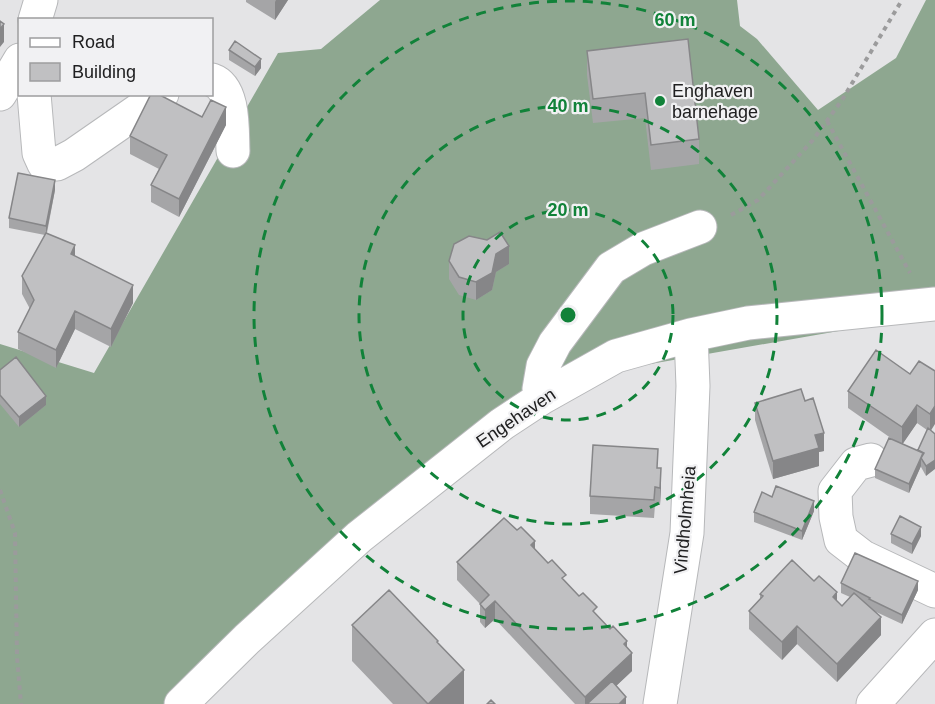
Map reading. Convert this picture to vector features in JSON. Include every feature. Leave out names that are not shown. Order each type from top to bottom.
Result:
[{"type":"street","points":[[36,18],[41,0]]},
{"type":"street","points":[[0,93],[18,63]]},
{"type":"street","points":[[213,80],[230,103],[232,151]]},
{"type":"street","points":[[34,96],[39,153],[44,164],[57,164],[74,155],[159,96]]},
{"type":"street","points":[[543,397],[539,389],[543,366],[555,343],[611,268],[643,249],[700,227]]},
{"type":"street","name":"Engehaven","points":[[181,704],[247,639],[359,537],[502,424],[543,397],[616,356],[691,335],[748,323],[932,308]]},
{"type":"street","name":"Vindholmheia","points":[[660,704],[687,533],[693,386],[691,335]]},
{"type":"street","points":[[871,460],[856,464],[835,491],[836,517],[842,540],[863,557],[935,591]]},
{"type":"street","points":[[873,704],[935,635]]},
{"type":"path","points":[[700,227],[718,221],[758,200],[813,140],[842,100],[902,0]]},
{"type":"path","points":[[827,121],[932,308]]},
{"type":"path","points":[[0,490],[15,533],[16,657],[21,704]]},
{"type":"green space","points":[[380,0],[737,0],[740,26],[757,39],[818,110],[896,58],[926,0],[935,0],[935,314],[605,372],[509,412],[170,704],[0,704],[0,344],[94,373],[278,53],[321,49]]},
{"type":"building","points":[[688,39],[699,139],[651,145],[645,93],[593,99],[587,51]]},
{"type":"building","points":[[235,41],[261,59],[255,67],[229,50]]},
{"type":"building","points":[[150,96],[162,96],[202,117],[211,100],[226,107],[179,199],[151,185],[167,155],[130,136]]},
{"type":"building","points":[[18,173],[55,180],[46,226],[9,218]]},
{"type":"building","points":[[500,232],[509,246],[496,254],[492,273],[476,282],[459,277],[449,261],[454,244],[469,236],[487,240]]},
{"type":"building","points":[[46,233],[75,245],[71,254],[133,285],[111,329],[75,311],[56,350],[18,332],[34,300],[22,276]]},
{"type":"building","points":[[876,350],[910,374],[919,361],[935,371],[935,406],[930,414],[917,405],[902,427],[848,391]]},
{"type":"building","points":[[16,357],[46,396],[19,417],[0,395],[0,370]]},
{"type":"building","points":[[801,389],[805,401],[813,398],[824,433],[815,435],[819,448],[773,461],[755,403]]},
{"type":"building","points":[[928,428],[935,434],[935,460],[926,466],[921,458],[924,453],[918,450]]},
{"type":"building","points":[[889,438],[923,453],[909,484],[875,469]]},
{"type":"building","points":[[593,445],[658,449],[657,468],[661,468],[660,488],[655,487],[654,500],[590,496]]},
{"type":"building","points":[[776,486],[814,501],[802,531],[754,512],[762,492],[772,497]]},
{"type":"building","points":[[900,516],[921,527],[912,544],[891,534]]},
{"type":"building","points":[[504,518],[517,530],[521,527],[535,541],[531,545],[548,563],[552,560],[566,575],[562,578],[579,596],[583,593],[597,607],[593,611],[610,629],[613,626],[627,641],[624,644],[632,653],[585,697],[495,601],[485,610],[480,604],[489,595],[457,562]]},
{"type":"building","points":[[855,553],[918,581],[902,615],[841,583]]},
{"type":"building","points":[[792,560],[814,581],[819,576],[837,592],[833,597],[842,606],[854,593],[881,617],[837,664],[797,626],[782,642],[749,611],[763,596],[760,594]]},
{"type":"building","points":[[389,590],[464,670],[428,704],[352,625]]},
{"type":"building","points":[[612,681],[626,697],[619,704],[587,704]]},
{"type":"place","name":"Enghaven barnehage","points":[[660,101]]}]
